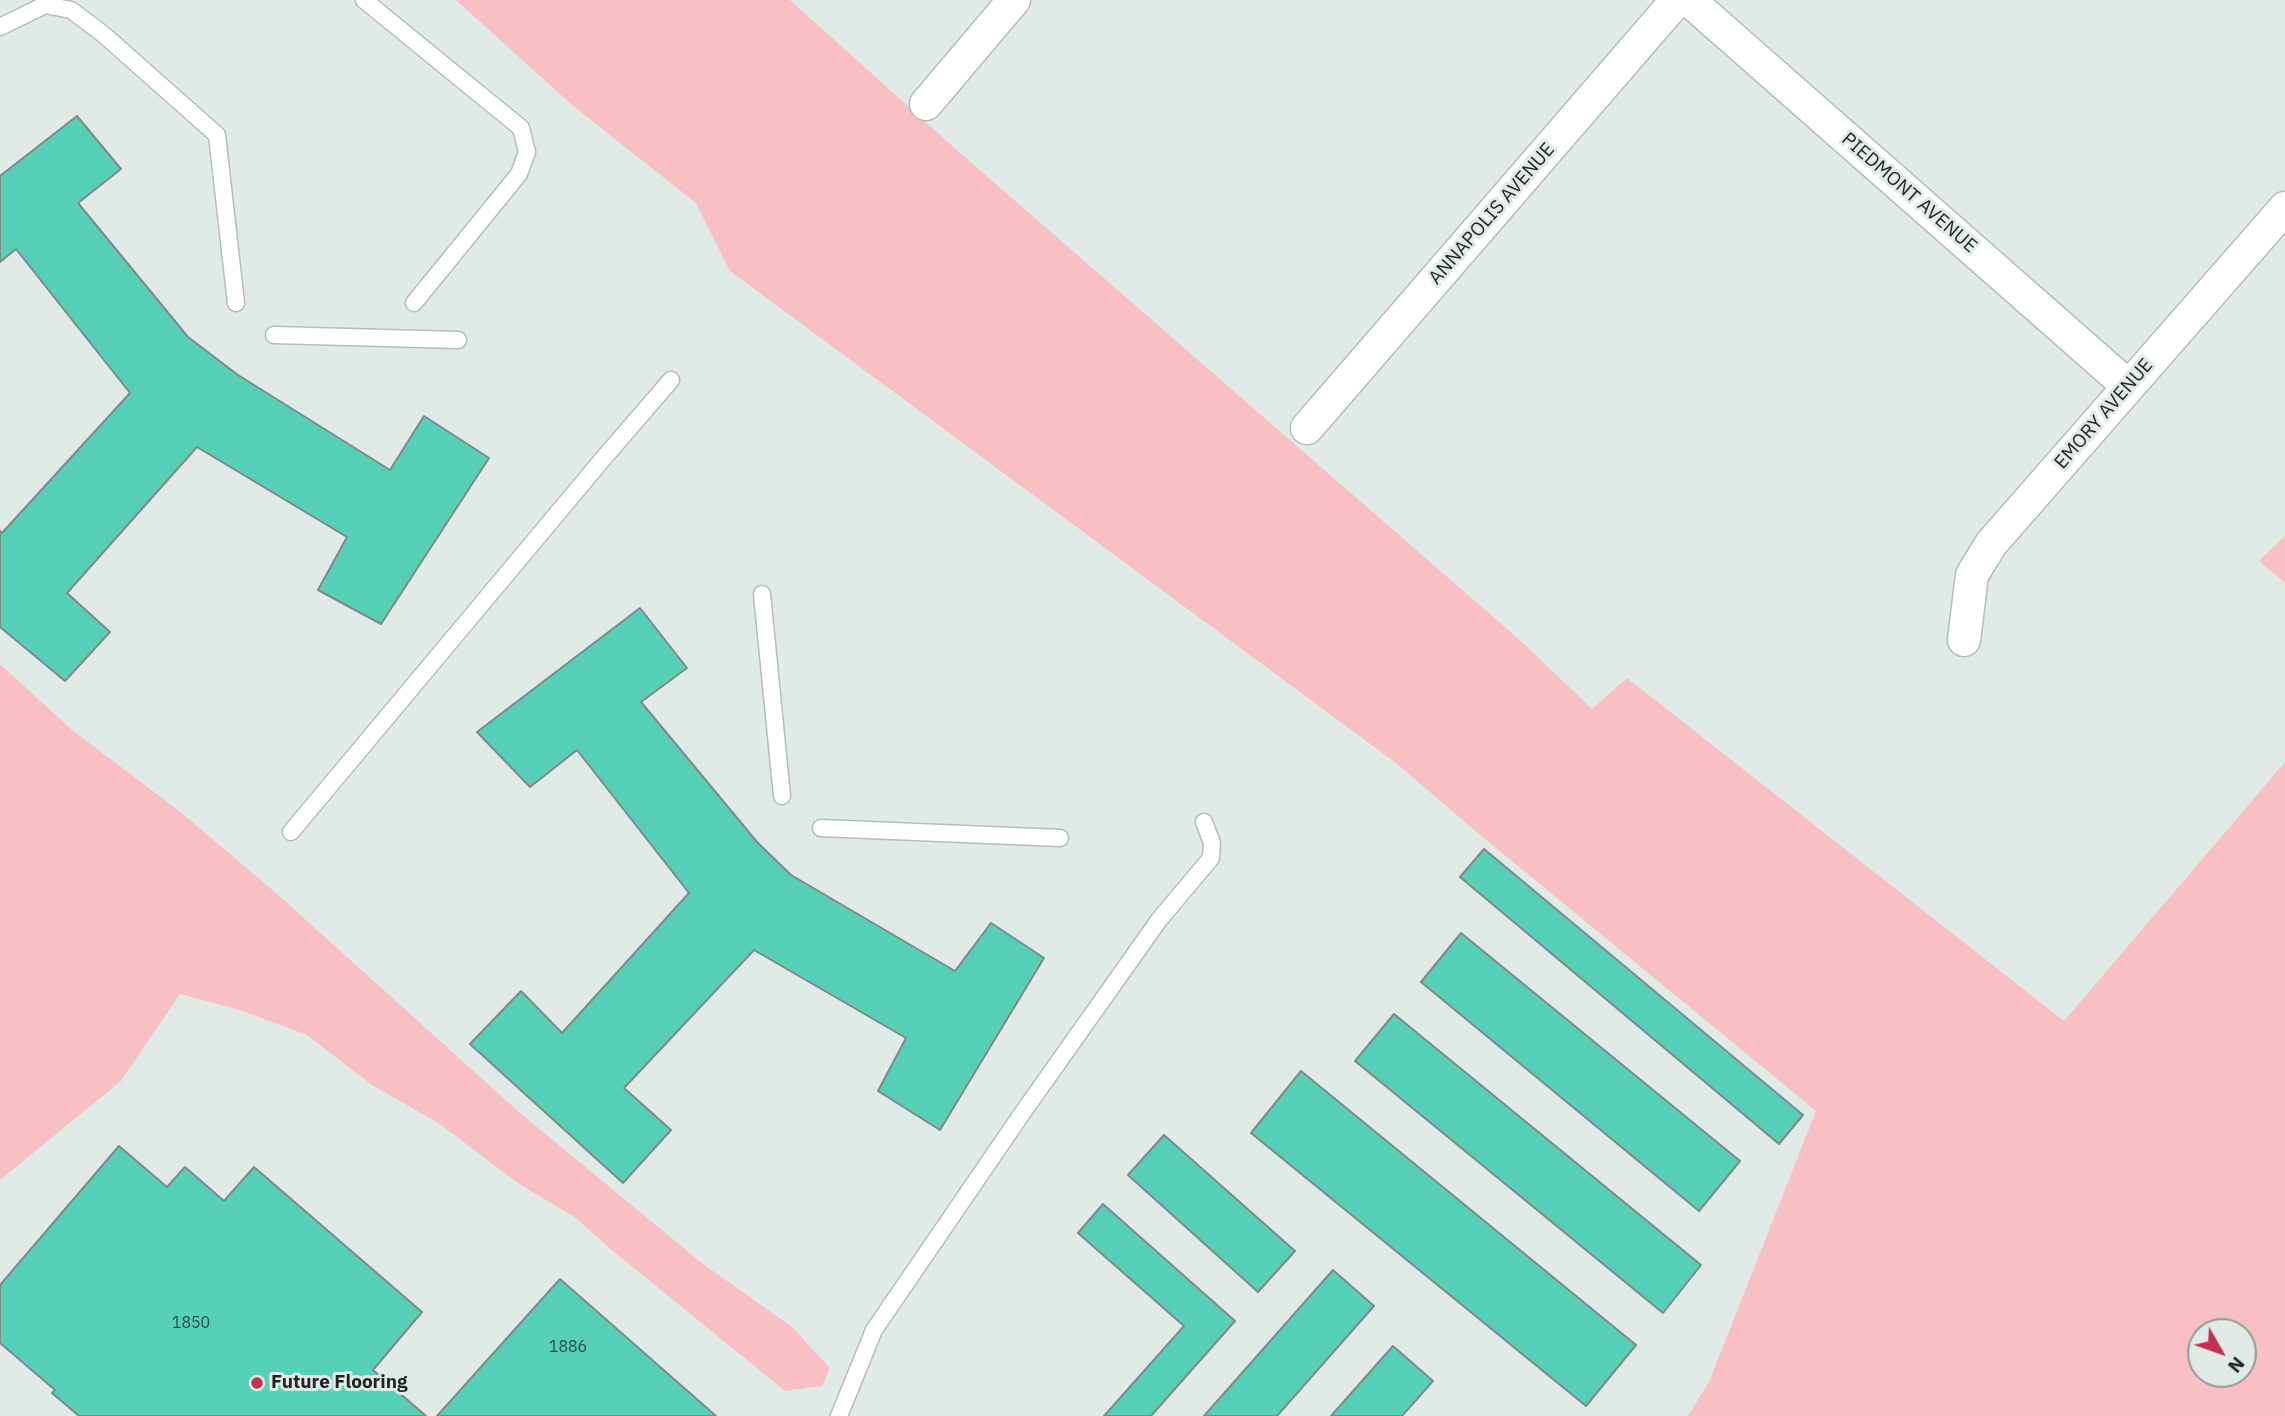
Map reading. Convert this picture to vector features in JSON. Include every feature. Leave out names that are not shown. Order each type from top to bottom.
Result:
[{"type":"street","points":[[926,104],[1014,0]]},
{"type":"street","name":"ANNAPOLIS AVENUE","points":[[1307,428],[1677,0]]},
{"type":"street","name":"PIEDMONT AVENUE","points":[[1689,0],[2128,386]]},
{"type":"street","name":"EMORY AVENUE","points":[[1964,640],[1972,575],[1991,544],[2285,208]]},
{"type":"lane","points":[[365,0],[522,128],[527,152],[519,174],[414,303]]},
{"type":"lane","points":[[0,27],[45,5],[71,10],[103,34],[217,135],[236,303]]},
{"type":"lane","points":[[274,335],[458,340]]},
{"type":"lane","points":[[291,832],[671,380]]},
{"type":"lane","points":[[762,594],[782,796]]},
{"type":"lane","points":[[839,1416],[874,1330],[1159,920],[1211,858],[1212,843],[1204,821]]},
{"type":"lane","points":[[821,828],[1060,838]]},
{"type":"shaded area","points":[[456,0],[790,0],[959,152],[1522,642],[1592,709],[1627,678],[2064,1021],[2285,762],[2285,1416],[1688,1416],[1709,1382],[1816,1111],[1396,763],[730,271],[696,203],[572,105]]},
{"type":"shaded area","points":[[2285,536],[2285,583],[2259,561]]},
{"type":"shaded area","points":[[0,664],[72,730],[178,810],[276,893],[520,1113],[703,1264],[792,1327],[830,1368],[822,1386],[785,1391],[576,1218],[519,1184],[440,1124],[372,1085],[307,1035],[240,1010],[180,994],[121,1081],[0,1180]]},
{"type":"building","points":[[77,116],[121,169],[78,203],[188,337],[238,375],[390,470],[424,416],[489,458],[381,624],[318,590],[347,537],[197,447],[67,593],[110,632],[65,681],[0,627],[0,531],[2,533],[130,393],[16,249],[0,262],[0,176]]},
{"type":"building","points":[[640,608],[687,668],[641,702],[757,842],[791,875],[955,971],[991,923],[1044,958],[940,1130],[878,1091],[906,1038],[754,950],[624,1088],[671,1130],[623,1183],[470,1044],[521,991],[562,1033],[689,893],[577,750],[530,787],[477,732]]},
{"type":"building","points":[[1484,849],[1803,1115],[1779,1144],[1460,877]]},
{"type":"building","points":[[1461,933],[1740,1161],[1699,1211],[1421,982]]},
{"type":"building","points":[[1394,1014],[1701,1265],[1663,1313],[1355,1061]]},
{"type":"building","points":[[1301,1071],[1636,1345],[1586,1406],[1251,1133]]},
{"type":"building","points":[[1164,1135],[1295,1251],[1258,1292],[1128,1175]]},
{"type":"building","points":[[119,1146],[167,1187],[185,1167],[224,1201],[254,1167],[422,1312],[373,1370],[426,1416],[79,1416],[52,1393],[55,1390],[0,1343],[0,1285]]},
{"type":"building","points":[[1103,1204],[1235,1321],[1151,1416],[1104,1416],[1184,1326],[1078,1233]]},
{"type":"building","points":[[1333,1270],[1374,1306],[1277,1416],[1204,1416]]},
{"type":"building","points":[[560,1279],[716,1416],[437,1416]]},
{"type":"building","points":[[1393,1346],[1433,1381],[1402,1416],[1331,1416]]},
{"type":"place","name":"Future Flooring","points":[[257,1383]]}]
